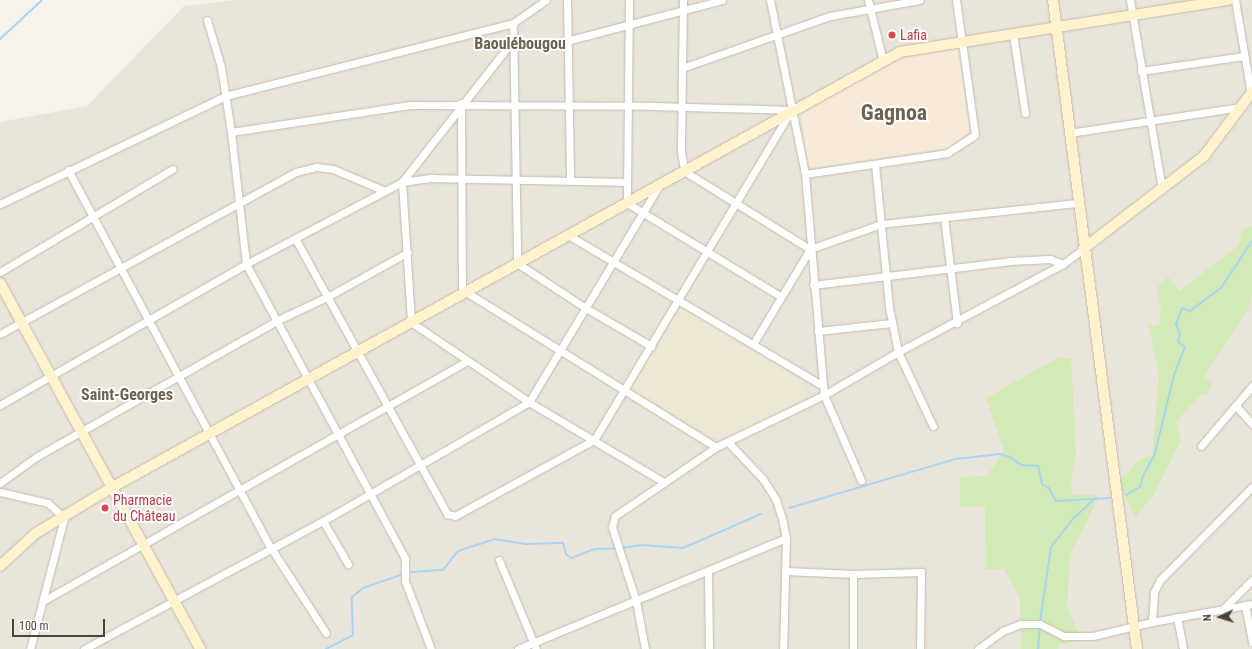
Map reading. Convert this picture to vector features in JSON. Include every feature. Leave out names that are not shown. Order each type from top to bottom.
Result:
[{"type":"street","points":[[0,204],[68,170],[226,96],[513,23],[546,0]]},
{"type":"street","points":[[567,0],[570,40],[570,180]]},
{"type":"street","points":[[629,0],[628,105],[625,182],[627,202],[642,213],[780,296]]},
{"type":"street","points":[[683,0],[681,151],[684,171],[737,206],[810,249]]},
{"type":"street","points":[[570,40],[682,13],[722,0]]},
{"type":"street","points":[[770,0],[805,174],[822,386],[824,395],[861,480]]},
{"type":"street","points":[[682,68],[830,16],[869,4],[920,0]]},
{"type":"street","points":[[805,174],[947,153],[975,135],[956,0]]},
{"type":"street","points":[[1053,0],[1078,203],[1137,649]]},
{"type":"street","points":[[1130,0],[1149,121],[1162,189]]},
{"type":"street","points":[[0,566],[36,533],[64,518],[111,488],[792,110],[900,52],[1230,0]]},
{"type":"street","points":[[645,649],[636,601],[612,527],[615,516],[716,447],[824,395],[898,352],[957,323],[1063,264],[1204,156],[1252,93],[1244,56],[1235,0]]},
{"type":"street","points":[[869,4],[883,61]]},
{"type":"street","points":[[207,20],[226,96],[246,264],[372,493],[405,558],[405,581],[432,649]]},
{"type":"street","points":[[513,23],[517,179],[517,263]]},
{"type":"street","points":[[1013,34],[1025,113]]},
{"type":"street","points":[[411,322],[408,252],[402,182],[461,103],[514,39]]},
{"type":"street","points":[[1142,71],[1244,56]]},
{"type":"street","points":[[231,132],[410,105],[461,103],[515,107],[628,105],[792,110]]},
{"type":"street","points":[[461,103],[464,293]]},
{"type":"street","points":[[1069,133],[1242,107]]},
{"type":"street","points":[[296,240],[329,296],[357,351],[447,514],[455,516],[594,440],[737,206],[792,110]]},
{"type":"street","points":[[875,164],[886,276],[892,323],[898,352],[933,426]]},
{"type":"street","points":[[0,334],[120,266],[296,172],[316,167],[333,169],[385,191]]},
{"type":"street","points":[[0,272],[92,215],[173,169]]},
{"type":"street","points":[[68,170],[211,432],[239,490],[271,548],[326,633]]},
{"type":"street","points":[[0,405],[246,264],[296,240],[402,182],[432,178],[462,178],[625,182]]},
{"type":"street","points":[[84,649],[323,521],[528,402],[558,349],[660,184]]},
{"type":"street","points":[[753,344],[780,296],[810,249],[881,224],[1078,203]]},
{"type":"street","points":[[944,217],[957,323]]},
{"type":"street","points":[[568,235],[613,260],[822,386]]},
{"type":"street","points":[[0,483],[36,457],[82,433],[278,320],[329,296],[408,252]]},
{"type":"street","points":[[813,285],[950,269],[1050,260],[1063,264]]},
{"type":"street","points":[[517,263],[584,307],[651,346]]},
{"type":"street","points":[[0,283],[199,649]]},
{"type":"street","points":[[464,293],[558,349],[716,447]]},
{"type":"street","points":[[411,322],[528,402],[664,482]]},
{"type":"street","points":[[818,331],[892,323]]},
{"type":"street","points":[[43,601],[468,361]]},
{"type":"street","points":[[1201,446],[1252,386]]},
{"type":"street","points":[[1236,406],[1252,424]]},
{"type":"street","points":[[728,442],[763,480],[776,500],[786,538],[783,649]]},
{"type":"street","points":[[1152,622],[1154,592],[1160,580],[1252,487]]},
{"type":"street","points":[[0,492],[48,503],[64,518]]},
{"type":"street","points":[[30,649],[64,518]]},
{"type":"street","points":[[323,521],[348,564]]},
{"type":"street","points":[[518,649],[535,646],[636,601],[786,538]]},
{"type":"street","points":[[499,560],[535,646]]},
{"type":"street","points":[[786,571],[852,574],[921,572],[920,649]]},
{"type":"street","points":[[708,572],[710,649]]},
{"type":"street","points":[[852,574],[853,649]]},
{"type":"street","points":[[1222,610],[1252,580]]},
{"type":"street","points":[[978,649],[1002,631],[1020,624],[1034,623],[1064,636],[1083,637],[1177,617],[1249,605],[1252,642]]},
{"type":"street","points":[[1177,617],[1184,649]]},
{"type":"shaded area","points":[[236,0],[1252,0],[1252,649],[0,649],[0,122],[87,106],[184,6]]},
{"type":"shaded area","points":[[958,49],[970,132],[945,149],[809,168],[801,112],[900,58]]},
{"type":"shaded area","points":[[681,307],[803,381],[807,397],[723,443],[631,389]]},
{"type":"green space","points":[[1252,226],[1252,297],[1248,309],[1204,377],[1213,384],[1206,396],[1202,393],[1176,422],[1181,440],[1153,496],[1135,517],[1119,483],[1137,461],[1152,456],[1159,375],[1149,326],[1159,325],[1161,308],[1157,288],[1168,277],[1180,291],[1239,245],[1242,230]]},
{"type":"green space","points":[[1059,357],[1071,359],[1076,455],[1071,480],[1072,495],[1100,495],[1070,555],[1067,607],[1082,641],[1058,644],[1058,649],[1021,649],[1020,598],[1004,569],[986,569],[985,507],[960,506],[960,477],[987,476],[1004,450],[986,398]]},
{"type":"waterway","points":[[0,39],[42,0]]},
{"type":"waterway","points":[[1126,495],[1140,487],[1143,476],[1155,453],[1174,375],[1185,347],[1178,342],[1180,334],[1176,324],[1182,308],[1190,311],[1221,288],[1252,241]]},
{"type":"waterway","points":[[789,508],[956,459],[1000,454],[1012,458],[1021,465],[1038,466],[1042,484],[1049,488],[1056,501],[1110,498]]},
{"type":"waterway","points":[[1040,622],[1051,547],[1074,518],[1093,500]]},
{"type":"waterway","points":[[621,548],[642,545],[683,548],[761,514]]},
{"type":"waterway","points":[[412,572],[443,570],[458,551],[494,539],[526,544],[563,543],[566,554],[571,558],[594,549],[617,548]]},
{"type":"waterway","points":[[326,649],[353,635],[352,597],[363,588],[401,575]]},
{"type":"waterway","points":[[1038,649],[1040,626]]},
{"type":"place","name":"Lafia","points":[[892,35]]},
{"type":"place","name":"Pharmacie du Château","points":[[105,508]]},
{"type":"district","name":"Baoulébougou","points":[[520,44]]},
{"type":"district","name":"Gagnoa","points":[[894,113]]},
{"type":"district","name":"Saint-Georges","points":[[127,395]]}]
